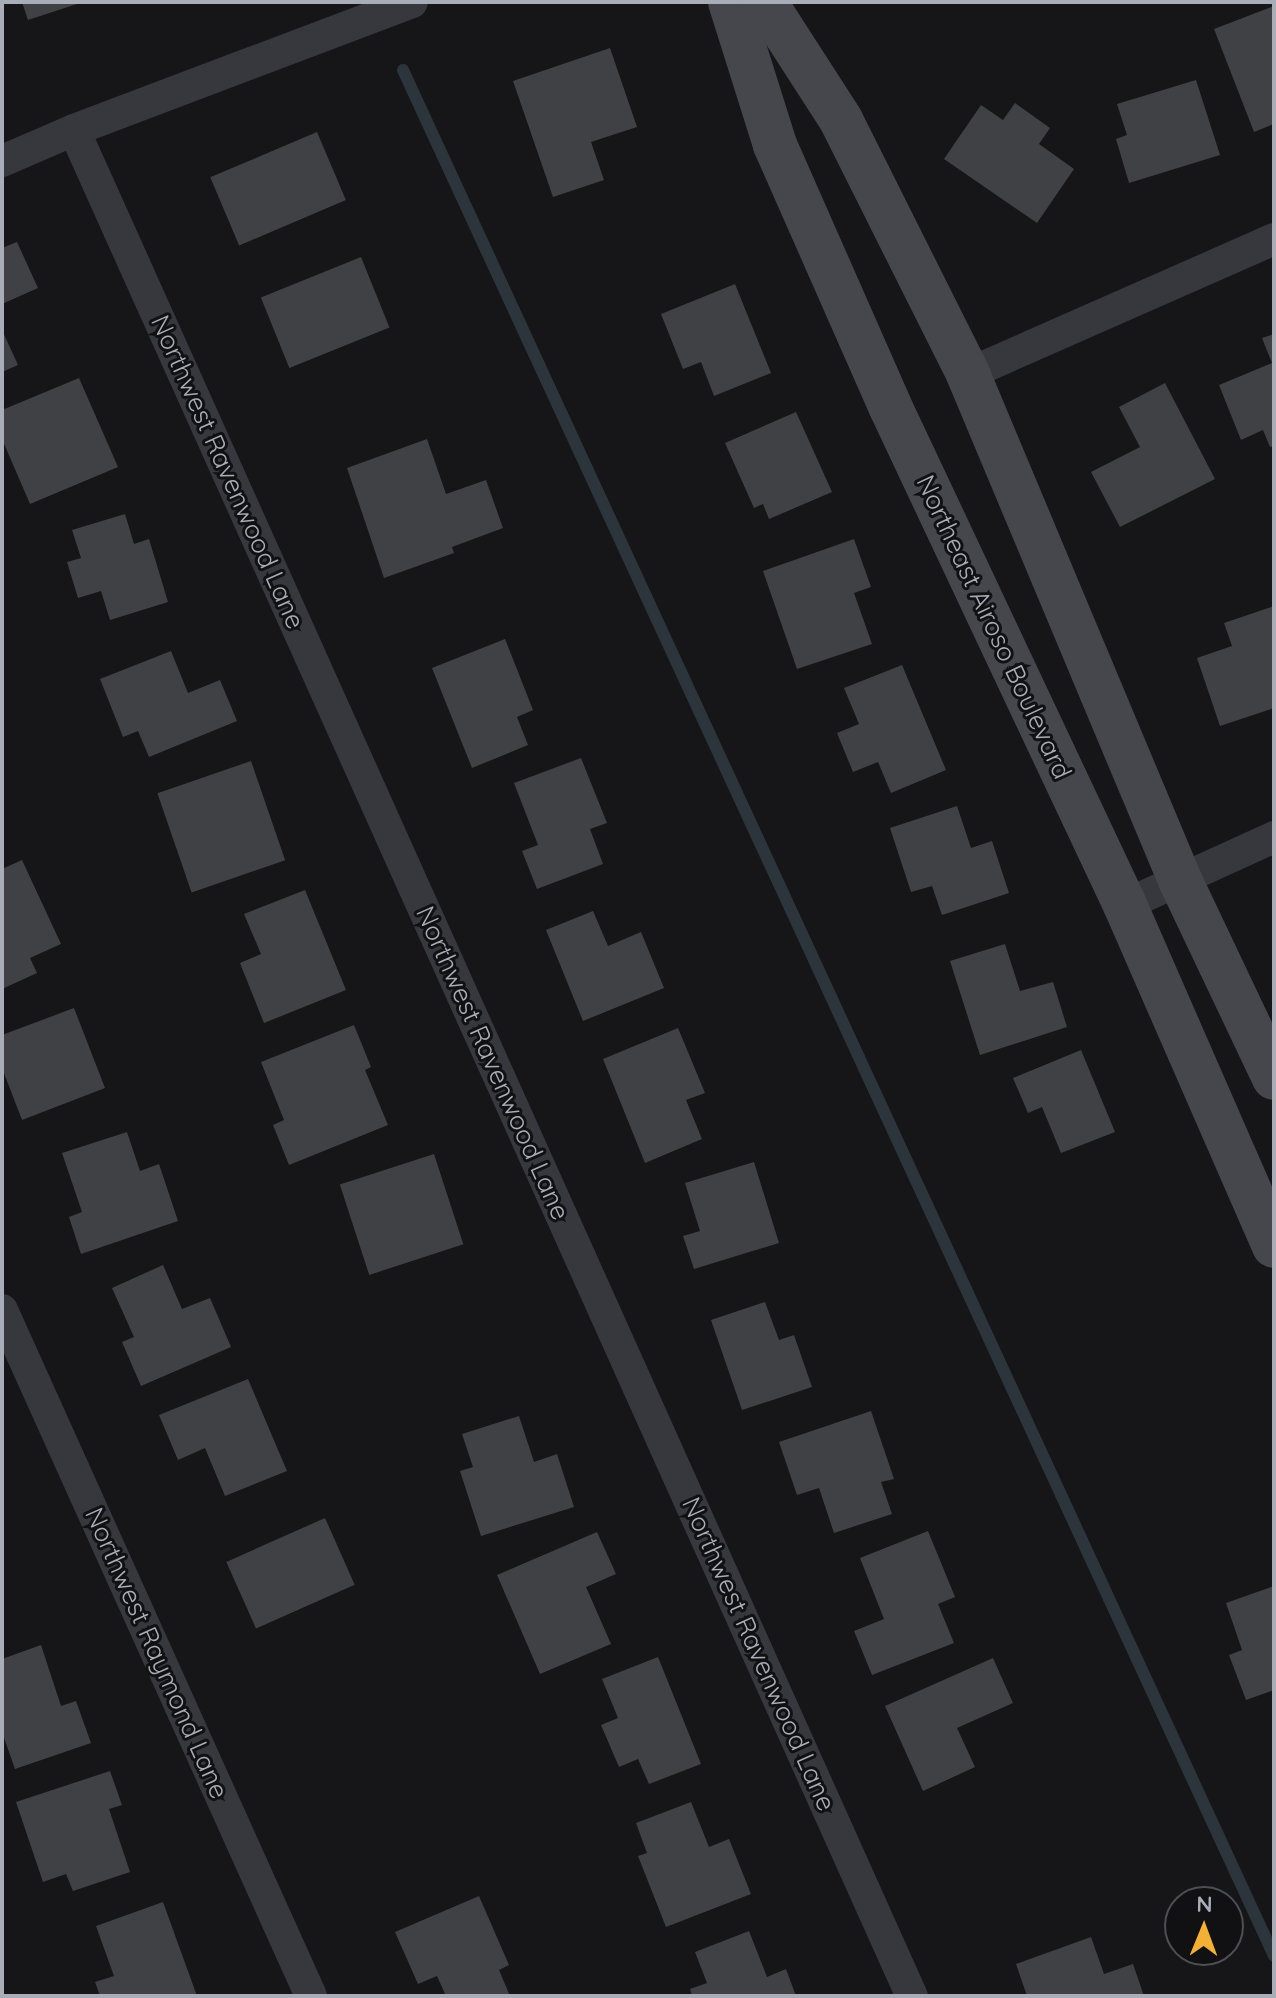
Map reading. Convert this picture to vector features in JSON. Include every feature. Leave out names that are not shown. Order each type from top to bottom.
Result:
[{"type":"main road","name":"Northeast Airoso Boulevard","points":[[730,2],[775,145],[890,406],[1125,905],[1274,1246]]},
{"type":"main road","points":[[765,2],[841,120],[968,374],[1180,880],[1274,1078]]},
{"type":"street","points":[[2,161],[74,130],[412,2]]},
{"type":"street","name":"Northwest Ravenwood Lane","points":[[74,130],[912,1996]]},
{"type":"street","points":[[968,374],[1274,239]]},
{"type":"street","points":[[1125,905],[1274,837]]},
{"type":"street","name":"Northwest Raymond Lane","points":[[2,1310],[311,1996]]},
{"type":"building","points":[[22,2],[80,2],[80,3],[28,20]]},
{"type":"building","points":[[1274,6],[1274,124],[1254,132],[1214,29]]},
{"type":"building","points":[[610,48],[637,127],[591,142],[604,180],[553,197],[513,81]]},
{"type":"building","points":[[1196,80],[1220,155],[1129,183],[1116,139],[1127,135],[1117,104]]},
{"type":"building","points":[[1015,103],[1050,128],[1039,144],[1074,169],[1037,223],[944,159],[981,105],[1003,120]]},
{"type":"building","points":[[317,132],[346,200],[239,245],[210,177]]},
{"type":"building","points":[[17,242],[38,288],[2,304],[2,248]]},
{"type":"building","points":[[361,257],[389,327],[289,368],[261,297]]},
{"type":"building","points":[[735,284],[771,373],[714,396],[701,362],[683,369],[661,314]]},
{"type":"building","points":[[2,330],[18,365],[2,372]]},
{"type":"building","points":[[1274,334],[1274,446],[1270,447],[1263,430],[1241,440],[1219,385],[1272,363],[1262,338]]},
{"type":"building","points":[[79,378],[118,467],[30,504],[2,439],[2,410]]},
{"type":"building","points":[[1165,383],[1215,479],[1120,527],[1091,472],[1140,447],[1119,407]]},
{"type":"building","points":[[796,412],[832,492],[769,519],[763,504],[754,508],[725,443]]},
{"type":"building","points":[[427,439],[446,494],[486,480],[503,528],[452,547],[454,553],[384,578],[347,468]]},
{"type":"building","points":[[125,514],[134,544],[149,539],[168,602],[110,620],[101,591],[78,598],[67,562],[81,558],[72,530]]},
{"type":"building","points":[[854,539],[871,587],[854,593],[872,644],[797,669],[763,571]]},
{"type":"building","points":[[1274,606],[1274,708],[1220,726],[1197,658],[1232,646],[1224,623]]},
{"type":"building","points":[[505,639],[533,710],[517,717],[528,745],[472,768],[432,668]]},
{"type":"building","points":[[171,651],[188,693],[220,680],[237,721],[149,757],[138,731],[123,737],[100,679]]},
{"type":"building","points":[[902,665],[946,770],[891,793],[878,762],[853,772],[837,733],[859,724],[844,688]]},
{"type":"building","points":[[581,758],[607,823],[590,829],[603,864],[537,889],[522,851],[538,845],[514,783]]},
{"type":"building","points":[[251,761],[285,860],[192,893],[157,793]]},
{"type":"building","points":[[957,806],[971,848],[992,841],[1009,893],[942,915],[932,886],[911,892],[890,828]]},
{"type":"building","points":[[22,860],[61,944],[30,958],[37,973],[2,989],[2,869]]},
{"type":"building","points":[[305,890],[346,990],[264,1023],[240,963],[261,954],[244,914]]},
{"type":"building","points":[[593,911],[608,946],[641,932],[664,988],[583,1021],[546,930]]},
{"type":"building","points":[[1005,944],[1020,991],[1053,982],[1067,1027],[980,1055],[950,961]]},
{"type":"building","points":[[74,1008],[105,1088],[22,1120],[2,1068],[2,1035]]},
{"type":"building","points":[[354,1025],[371,1067],[365,1070],[388,1125],[289,1165],[273,1125],[284,1120],[261,1062]]},
{"type":"building","points":[[678,1028],[705,1093],[686,1100],[702,1139],[645,1163],[603,1059]]},
{"type":"building","points":[[1081,1050],[1115,1132],[1061,1153],[1042,1107],[1028,1113],[1013,1078]]},
{"type":"building","points":[[127,1132],[140,1171],[159,1164],[178,1221],[81,1254],[69,1217],[82,1212],[62,1153]]},
{"type":"building","points":[[434,1154],[463,1244],[369,1275],[340,1185]]},
{"type":"building","points":[[754,1162],[779,1243],[694,1269],[683,1236],[700,1231],[685,1183]]},
{"type":"building","points":[[163,1265],[182,1309],[210,1298],[231,1347],[141,1386],[122,1342],[134,1337],[112,1288]]},
{"type":"building","points":[[765,1302],[779,1340],[794,1335],[812,1387],[742,1410],[711,1320]]},
{"type":"building","points":[[248,1379],[287,1471],[225,1496],[205,1448],[178,1460],[159,1415]]},
{"type":"building","points":[[871,1411],[894,1479],[881,1482],[892,1514],[834,1533],[819,1488],[797,1495],[779,1442]]},
{"type":"building","points":[[519,1416],[534,1462],[557,1454],[574,1507],[481,1536],[460,1471],[473,1467],[462,1434]]},
{"type":"building","points":[[325,1518],[355,1585],[256,1629],[226,1562]]},
{"type":"building","points":[[928,1531],[955,1597],[938,1604],[954,1643],[872,1675],[854,1631],[884,1619],[860,1558]]},
{"type":"building","points":[[597,1532],[616,1574],[586,1587],[611,1644],[540,1674],[497,1575]]},
{"type":"building","points":[[1274,1586],[1274,1690],[1246,1700],[1229,1655],[1242,1650],[1226,1603]]},
{"type":"building","points":[[41,1645],[61,1706],[76,1701],[91,1743],[15,1769],[2,1732],[2,1659]]},
{"type":"building","points":[[658,1657],[701,1764],[649,1784],[638,1759],[619,1767],[601,1725],[618,1718],[602,1679]]},
{"type":"building","points":[[993,1658],[1013,1703],[957,1728],[975,1767],[923,1791],[885,1706]]},
{"type":"building","points":[[110,1771],[122,1805],[109,1809],[130,1872],[73,1891],[66,1874],[43,1882],[16,1802]]},
{"type":"building","points":[[691,1802],[709,1847],[729,1839],[751,1894],[666,1927],[638,1856],[647,1853],[636,1823]]},
{"type":"building","points":[[479,1896],[509,1965],[499,1970],[510,1996],[446,1996],[437,1976],[418,1984],[395,1932]]},
{"type":"building","points":[[163,1902],[197,1996],[100,1996],[95,1982],[114,1976],[96,1926]]},
{"type":"building","points":[[749,1931],[767,1977],[786,1969],[796,1996],[692,1996],[690,1989],[707,1983],[695,1952]]},
{"type":"building","points":[[1091,1937],[1104,1974],[1133,1964],[1144,1996],[1027,1996],[1016,1964]]},
{"type":"waterway","points":[[403,70],[1274,1956]]}]
